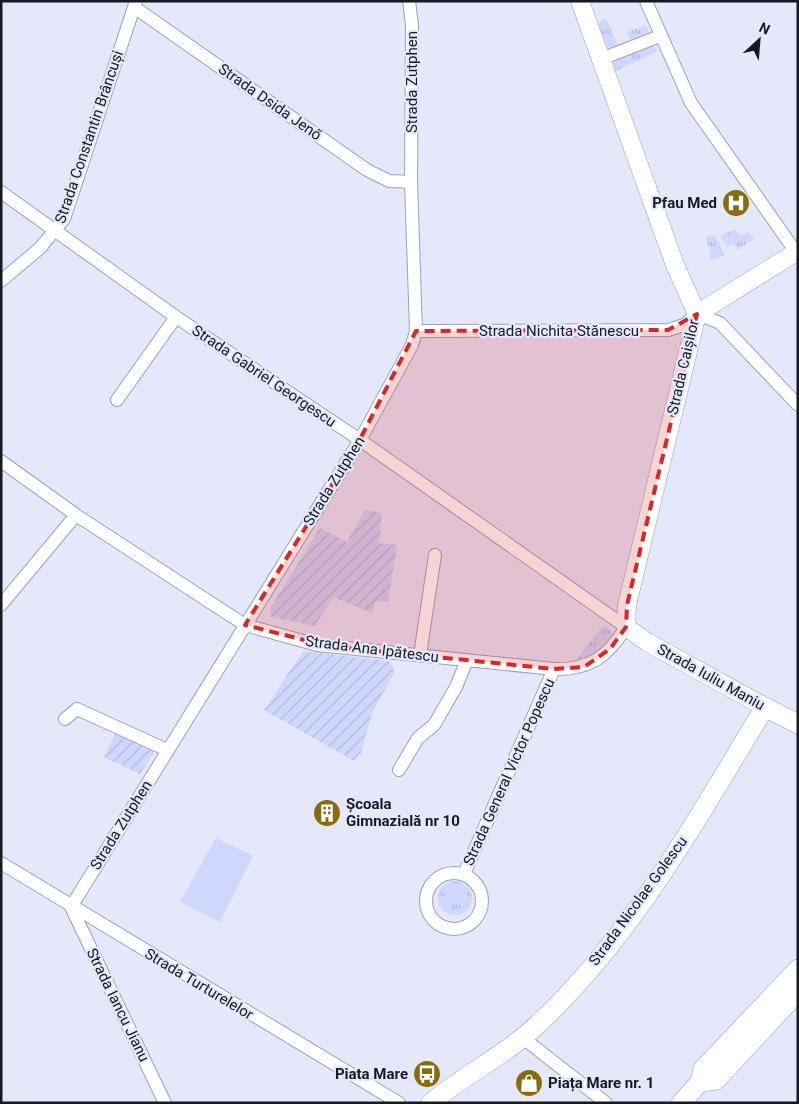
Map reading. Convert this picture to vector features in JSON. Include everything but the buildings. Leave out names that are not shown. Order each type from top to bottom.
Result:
[{"type":"main road","name":"Strada Caișilor","points":[[580,1],[675,265],[697,314],[627,605],[626,627]]},
{"type":"main road","points":[[697,314],[797,252]]},
{"type":"main road","name":"Strada Iuliu Maniu","points":[[626,627],[647,642],[798,724]]},
{"type":"main road","name":"Strada Nicolae Golescu","points":[[431,1103],[523,1038],[597,961],[632,916],[700,814],[765,707]]},
{"type":"main road","points":[[681,1103],[700,1082],[703,1069],[798,969]]},
{"type":"main road","points":[[700,1082],[716,1080],[798,992]]},
{"type":"street","name":"Strada Zutphen","points":[[71,906],[360,440],[412,345],[416,332],[411,182],[412,24],[409,1]]},
{"type":"street","points":[[646,1],[691,104],[797,252]]},
{"type":"street","name":"Strada Dsida Jenő","points":[[135,4],[368,170],[389,181],[411,182]]},
{"type":"street","name":"Strada Constantin Brâncuși","points":[[1,281],[56,231],[64,219],[135,4]]},
{"type":"street","points":[[601,59],[660,36]]},
{"type":"street","name":"Strada Gabriel Georgescu","points":[[1,192],[176,317],[360,440],[626,627]]},
{"type":"street","points":[[697,314],[720,323],[798,404]]},
{"type":"street","name":"Strada Nichita Stănescu","points":[[416,332],[661,331],[684,325],[697,314]]},
{"type":"street","points":[[117,400],[176,317]]},
{"type":"street","name":"Strada Ana Ipătescu","points":[[1,461],[76,515],[246,624],[317,645],[554,669],[574,669],[595,662],[610,649],[626,627]]},
{"type":"street","points":[[1,605],[76,515]]},
{"type":"street","points":[[420,655],[435,555]]},
{"type":"street","points":[[400,770],[418,738],[434,725],[456,687],[467,660]]},
{"type":"street","name":"Strada General Victor Popescu","points":[[464,874],[554,669]]},
{"type":"street","points":[[64,719],[78,709],[167,750]]},
{"type":"street","name":"Strada Turturelelor","points":[[1,864],[399,1103]]},
{"type":"street","points":[[444,874],[464,874],[477,885],[481,894],[480,912],[467,925],[458,928],[440,925],[428,912],[426,903],[430,886],[444,874]]},
{"type":"street","name":"Strada Iancu Jianu","points":[[71,906],[166,1103]]},
{"type":"street","points":[[523,1038],[606,1103]]},
{"type":"highlighted area","points":[[697,314],[627,605],[626,627],[610,649],[584,667],[554,669],[328,646],[245,625],[358,443],[416,331],[668,330]]},
{"type":"green space","points":[[604,19],[609,23],[618,46],[609,51],[598,24]]},
{"type":"green space","points":[[646,25],[650,35],[631,42],[627,32]]},
{"type":"green space","points":[[651,44],[658,51],[614,72],[613,60]]},
{"type":"green space","points":[[735,229],[741,236],[748,232],[754,239],[737,250],[734,244],[727,247],[720,236]]},
{"type":"green space","points":[[714,234],[725,255],[712,261],[709,254],[711,251],[705,238]]},
{"type":"green space","points":[[365,510],[382,513],[379,543],[397,545],[388,601],[375,602],[372,613],[333,597],[315,626],[271,617],[270,609],[320,528],[347,542]]},
{"type":"green space","points":[[604,625],[616,637],[594,657],[576,660]]},
{"type":"green space","points":[[303,651],[389,661],[395,671],[372,713],[361,753],[354,761],[264,710]]},
{"type":"green space","points":[[117,730],[156,749],[140,774],[104,757]]},
{"type":"green space","points":[[216,838],[253,856],[220,922],[180,902]]},
{"type":"green space","points":[[455,881],[462,882],[467,886],[471,891],[471,905],[467,910],[462,914],[455,915],[448,914],[443,910],[439,905],[438,898],[439,891],[443,886],[448,882]]},
{"type":"place","name":"Pfau Med","points":[[736,203]]},
{"type":"place","name":"Școala Gimnazială nr 10","points":[[327,813]]},
{"type":"place","name":"Piata Mare","points":[[427,1074]]},
{"type":"place","name":"Piața Mare nr. 1","points":[[529,1083]]}]
